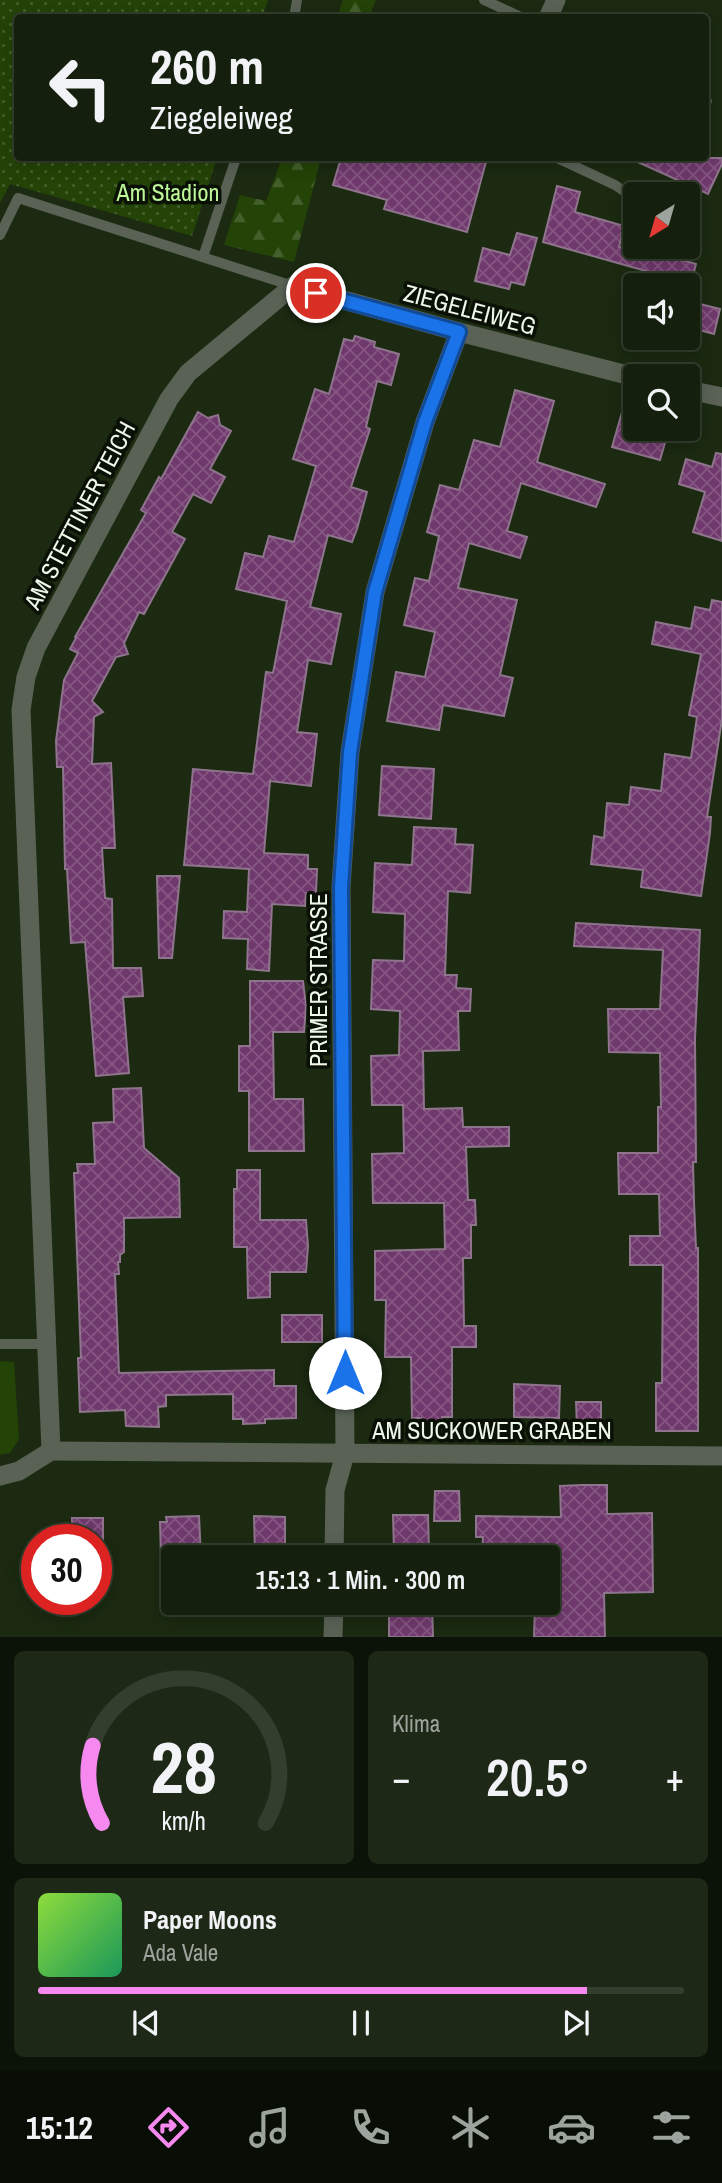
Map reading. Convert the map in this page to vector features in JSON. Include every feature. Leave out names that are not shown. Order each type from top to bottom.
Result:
[{"type":"street","name":"ZIEGELEIWEG","points":[[293,286],[623,374]]},
{"type":"street","name":"AM STETTINER TEICH","points":[[51,1451],[21,710],[26,677],[36,648],[169,399],[188,373],[293,286]]},
{"type":"street","name":"PRIMER STRASSE","points":[[334,1545],[335,1490],[345,1454],[341,887],[350,752],[375,592],[425,422],[459,332]]},
{"type":"street","points":[[700,392],[722,397]]},
{"type":"street","name":"AM SUCKOWER GRABEN","points":[[51,1451],[722,1455]]},
{"type":"street","points":[[0,1476],[19,1471],[51,1451]]},
{"type":"street","points":[[333,1637],[334,1615]]},
{"type":"lane","points":[[484,0],[514,14]]},
{"type":"lane","points":[[203,257],[235,161]]},
{"type":"lane","points":[[563,161],[623,191]]},
{"type":"lane","points":[[0,235],[18,198],[293,286]]},
{"type":"lane","points":[[0,1344],[46,1344]]},
{"type":"green space","name":"Am Stadion","points":[[0,0],[268,0],[263,14],[14,14],[14,161],[216,161],[192,236],[10,184],[0,203]]},
{"type":"green space","points":[[343,0],[376,0],[370,14],[338,14]]},
{"type":"green space","points":[[281,161],[320,161],[294,262],[224,245],[240,195],[266,201]]},
{"type":"green space","points":[[0,1361],[14,1362],[19,1439],[10,1453],[0,1455]]},
{"type":"building","points":[[709,158],[722,158],[722,164],[708,194],[700,190],[700,182],[682,182],[636,161],[709,161]]},
{"type":"building","points":[[340,161],[486,161],[467,232],[384,209],[387,200],[333,185]]},
{"type":"building","points":[[557,186],[580,192],[575,212],[623,226],[619,247],[623,247],[623,259],[678,259],[696,264],[694,273],[645,273],[543,242]]},
{"type":"building","points":[[517,233],[537,238],[524,285],[511,282],[509,289],[475,281],[483,248],[510,255]]},
{"type":"building","points":[[700,304],[720,309],[714,334],[700,330]]},
{"type":"building","points":[[355,336],[375,342],[374,347],[399,354],[391,385],[377,381],[366,427],[370,429],[351,487],[367,492],[357,529],[352,542],[328,535],[310,607],[341,614],[331,664],[308,660],[297,732],[317,734],[311,786],[270,781],[264,853],[308,855],[308,869],[317,869],[316,893],[306,893],[305,906],[272,904],[269,971],[247,969],[248,939],[223,938],[224,911],[247,912],[249,869],[184,865],[193,769],[253,774],[266,672],[273,673],[287,601],[236,589],[245,553],[263,557],[269,536],[294,542],[316,466],[293,459],[315,389],[329,394],[344,339],[353,341]]},
{"type":"building","points":[[515,390],[554,401],[537,462],[605,484],[596,507],[521,483],[507,531],[527,537],[520,558],[469,543],[458,588],[517,600],[500,675],[513,678],[504,716],[443,705],[439,730],[387,721],[396,672],[425,677],[435,632],[404,625],[415,578],[429,581],[439,536],[427,532],[440,485],[459,490],[474,440],[500,447]]},
{"type":"building","points":[[623,409],[623,441],[666,441],[660,460],[612,447]]},
{"type":"building","points":[[198,412],[208,418],[218,415],[220,425],[231,431],[210,469],[225,477],[211,503],[193,494],[172,532],[185,539],[144,614],[139,612],[124,643],[128,654],[116,657],[92,701],[103,712],[94,717],[92,764],[111,763],[115,848],[102,848],[105,898],[112,899],[113,968],[141,968],[143,996],[123,997],[129,1073],[96,1076],[85,942],[71,943],[65,869],[63,767],[57,767],[56,741],[64,680],[78,653],[70,649],[75,637],[146,513],[141,510],[159,477],[161,479]]},
{"type":"building","points":[[716,453],[722,454],[722,541],[693,532],[705,492],[679,484],[686,459],[712,467]]},
{"type":"building","points":[[712,600],[722,602],[722,719],[707,817],[711,817],[710,833],[701,896],[641,887],[643,870],[591,864],[594,836],[604,838],[607,803],[629,805],[631,787],[661,791],[665,754],[691,758],[697,717],[689,715],[701,654],[652,644],[656,622],[691,629],[695,607],[710,610]]},
{"type":"building","points":[[382,766],[434,769],[431,819],[379,815]]},
{"type":"building","points":[[414,827],[456,829],[455,844],[473,845],[470,893],[448,891],[445,975],[457,975],[456,988],[471,989],[470,1011],[458,1011],[459,1050],[423,1051],[424,1109],[462,1108],[463,1127],[509,1127],[509,1146],[466,1147],[468,1200],[475,1200],[476,1225],[471,1225],[471,1258],[463,1258],[464,1326],[476,1326],[476,1347],[452,1347],[452,1417],[442,1417],[442,1422],[421,1422],[421,1418],[412,1418],[411,1357],[385,1357],[386,1300],[375,1300],[375,1251],[445,1249],[444,1203],[373,1203],[372,1154],[404,1153],[403,1105],[372,1105],[371,1056],[399,1055],[400,1011],[371,1009],[373,960],[404,961],[405,914],[373,912],[375,863],[412,865]]},
{"type":"building","points":[[157,876],[180,876],[172,958],[159,958]]},
{"type":"building","points":[[576,923],[700,930],[695,1039],[696,1162],[693,1162],[698,1248],[698,1431],[656,1431],[656,1383],[662,1383],[663,1265],[630,1265],[630,1236],[660,1236],[659,1194],[619,1194],[618,1153],[658,1153],[660,1053],[609,1052],[608,1009],[660,1009],[663,950],[574,946]]},
{"type":"building","points":[[250,981],[303,981],[306,1006],[304,1032],[273,1032],[274,1099],[303,1099],[304,1151],[249,1151],[249,1091],[239,1091],[239,1046],[250,1046]]},
{"type":"building","points":[[141,1088],[144,1148],[179,1178],[180,1217],[124,1218],[124,1252],[118,1262],[119,1274],[115,1274],[119,1373],[274,1370],[274,1386],[296,1386],[296,1418],[265,1419],[265,1423],[243,1424],[243,1419],[233,1419],[233,1394],[166,1395],[166,1406],[158,1407],[159,1427],[126,1426],[125,1410],[80,1412],[78,1358],[81,1358],[74,1173],[78,1173],[77,1164],[95,1164],[93,1123],[114,1122],[113,1089]]},
{"type":"building","points":[[237,1170],[260,1170],[260,1220],[306,1220],[306,1272],[270,1272],[270,1297],[248,1298],[247,1247],[234,1247],[234,1189],[237,1189]]},
{"type":"building","points":[[282,1315],[322,1315],[322,1342],[282,1342]]},
{"type":"building","points":[[514,1384],[560,1386],[559,1418],[514,1417]]},
{"type":"building","points":[[576,1402],[601,1402],[601,1427],[577,1428]]},
{"type":"building","points":[[607,1485],[607,1514],[652,1513],[653,1592],[604,1593],[605,1637],[534,1637],[535,1615],[560,1615],[560,1545],[483,1545],[483,1537],[476,1537],[476,1516],[561,1517],[560,1486]]},
{"type":"building","points":[[435,1491],[459,1491],[460,1521],[434,1521]]},
{"type":"building","points":[[393,1515],[428,1515],[429,1545],[394,1545]]},
{"type":"building","points":[[199,1516],[200,1545],[161,1545],[161,1558],[160,1522],[167,1522],[166,1517]]},
{"type":"building","points":[[254,1516],[285,1517],[285,1545],[255,1545]]},
{"type":"building","points":[[72,1518],[103,1518],[103,1524],[72,1524]]},
{"type":"building","points":[[389,1615],[432,1615],[433,1637],[389,1637]]},
{"type":"route","points":[[316,293],[459,332],[425,422],[375,592],[350,752],[341,887],[345,1373]]}]
